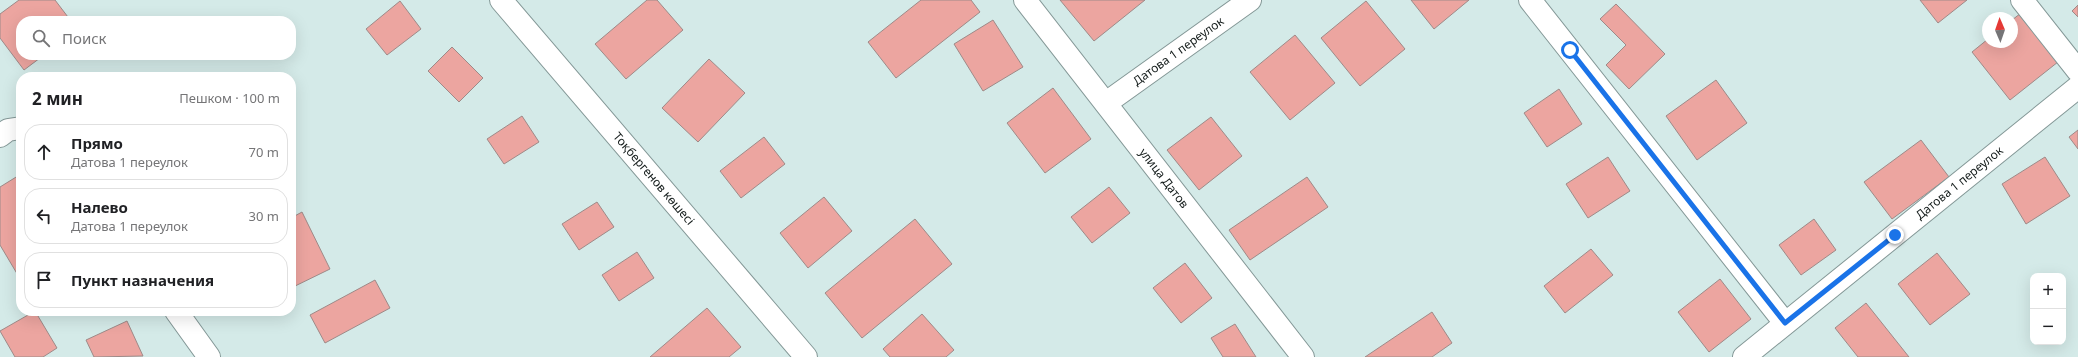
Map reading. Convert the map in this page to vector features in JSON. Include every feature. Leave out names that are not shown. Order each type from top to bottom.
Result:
[{"type":"street","name":"Тоқбергенов көшесі","points":[[501,0],[806,357]]},
{"type":"street","name":"улица Датов","points":[[1025,0],[1303,357]]},
{"type":"street","name":"Датова 1 переулок","points":[[1106,103],[1250,0]]},
{"type":"street","points":[[1530,0],[1785,323]]},
{"type":"street","points":[[2022,0],[2078,71]]},
{"type":"street","name":"Датова 1 переулок","points":[[1744,357],[2078,87]]},
{"type":"street","points":[[0,136],[8,130],[16,129]]},
{"type":"street","points":[[179,316],[208,357]]},
{"type":"building","points":[[19,0],[55,0],[67,16],[16,16],[16,59],[0,38],[0,14]]},
{"type":"building","points":[[647,0],[657,0],[683,30],[626,79],[595,44]]},
{"type":"building","points":[[921,0],[971,0],[980,12],[896,78],[868,42]]},
{"type":"building","points":[[1060,0],[1145,0],[1094,41]]},
{"type":"building","points":[[1411,0],[1469,0],[1434,29]]},
{"type":"building","points":[[1920,0],[1967,0],[1938,23]]},
{"type":"building","points":[[400,1],[421,29],[387,55],[366,29]]},
{"type":"building","points":[[1366,1],[1405,49],[1360,86],[1321,38]]},
{"type":"building","points":[[1616,4],[1665,54],[1629,89],[1606,65],[1626,45],[1600,19]]},
{"type":"building","points":[[2078,5],[2078,17],[2072,11]]},
{"type":"building","points":[[2025,10],[2063,58],[2010,100],[1972,52],[1982,44],[1982,48],[2018,48],[2018,15]]},
{"type":"building","points":[[993,20],[1023,67],[983,91],[954,44]]},
{"type":"building","points":[[1295,35],[1335,83],[1290,120],[1250,72]]},
{"type":"building","points":[[452,47],[483,78],[459,102],[428,71]]},
{"type":"building","points":[[709,59],[745,93],[698,142],[662,108]]},
{"type":"building","points":[[16,60],[37,60],[24,70]]},
{"type":"building","points":[[1716,80],[1747,123],[1697,160],[1666,116]]},
{"type":"building","points":[[1053,88],[1091,139],[1045,173],[1007,123]]},
{"type":"building","points":[[1559,89],[1582,124],[1547,147],[1524,113]]},
{"type":"building","points":[[522,116],[539,142],[504,164],[487,139]]},
{"type":"building","points":[[1211,117],[1242,156],[1199,190],[1167,150]]},
{"type":"building","points":[[2078,130],[2078,149],[2069,137]]},
{"type":"building","points":[[764,137],[785,164],[741,198],[720,171]]},
{"type":"building","points":[[1921,140],[1949,177],[1892,219],[1864,182]]},
{"type":"building","points":[[1608,157],[1630,191],[1588,218],[1566,184]]},
{"type":"building","points":[[2045,157],[2070,196],[2026,224],[2002,184]]},
{"type":"building","points":[[16,177],[16,272],[0,245],[0,187]]},
{"type":"building","points":[[1307,177],[1328,207],[1250,260],[1229,230]]},
{"type":"building","points":[[1109,187],[1130,213],[1092,243],[1071,217]]},
{"type":"building","points":[[824,197],[852,231],[808,268],[780,233]]},
{"type":"building","points":[[597,202],[614,227],[579,250],[562,224]]},
{"type":"building","points":[[302,212],[330,269],[296,286],[296,215]]},
{"type":"building","points":[[915,219],[952,264],[862,338],[825,293]]},
{"type":"building","points":[[1814,219],[1836,250],[1801,275],[1779,245]]},
{"type":"building","points":[[1591,249],[1613,275],[1565,313],[1544,286]]},
{"type":"building","points":[[637,252],[654,278],[619,301],[602,275]]},
{"type":"building","points":[[1937,253],[1970,294],[1930,325],[1898,284]]},
{"type":"building","points":[[1185,263],[1212,298],[1181,323],[1153,288]]},
{"type":"building","points":[[1720,279],[1751,319],[1709,352],[1678,312]]},
{"type":"building","points":[[375,280],[390,308],[325,343],[310,315]]},
{"type":"building","points":[[1866,303],[1909,357],[1858,357],[1835,328]]},
{"type":"building","points":[[707,308],[741,347],[729,357],[650,357]]},
{"type":"building","points":[[1432,312],[1452,343],[1432,357],[1365,357]]},
{"type":"building","points":[[922,314],[954,350],[946,357],[890,357],[883,349]]},
{"type":"building","points":[[26,316],[38,316],[57,348],[43,357],[15,357],[0,331]]},
{"type":"building","points":[[127,321],[143,356],[94,357],[86,340]]},
{"type":"building","points":[[1235,324],[1256,357],[1223,357],[1211,338]]},
{"type":"route","points":[[1570,50],[1785,323],[1895,235]]}]
